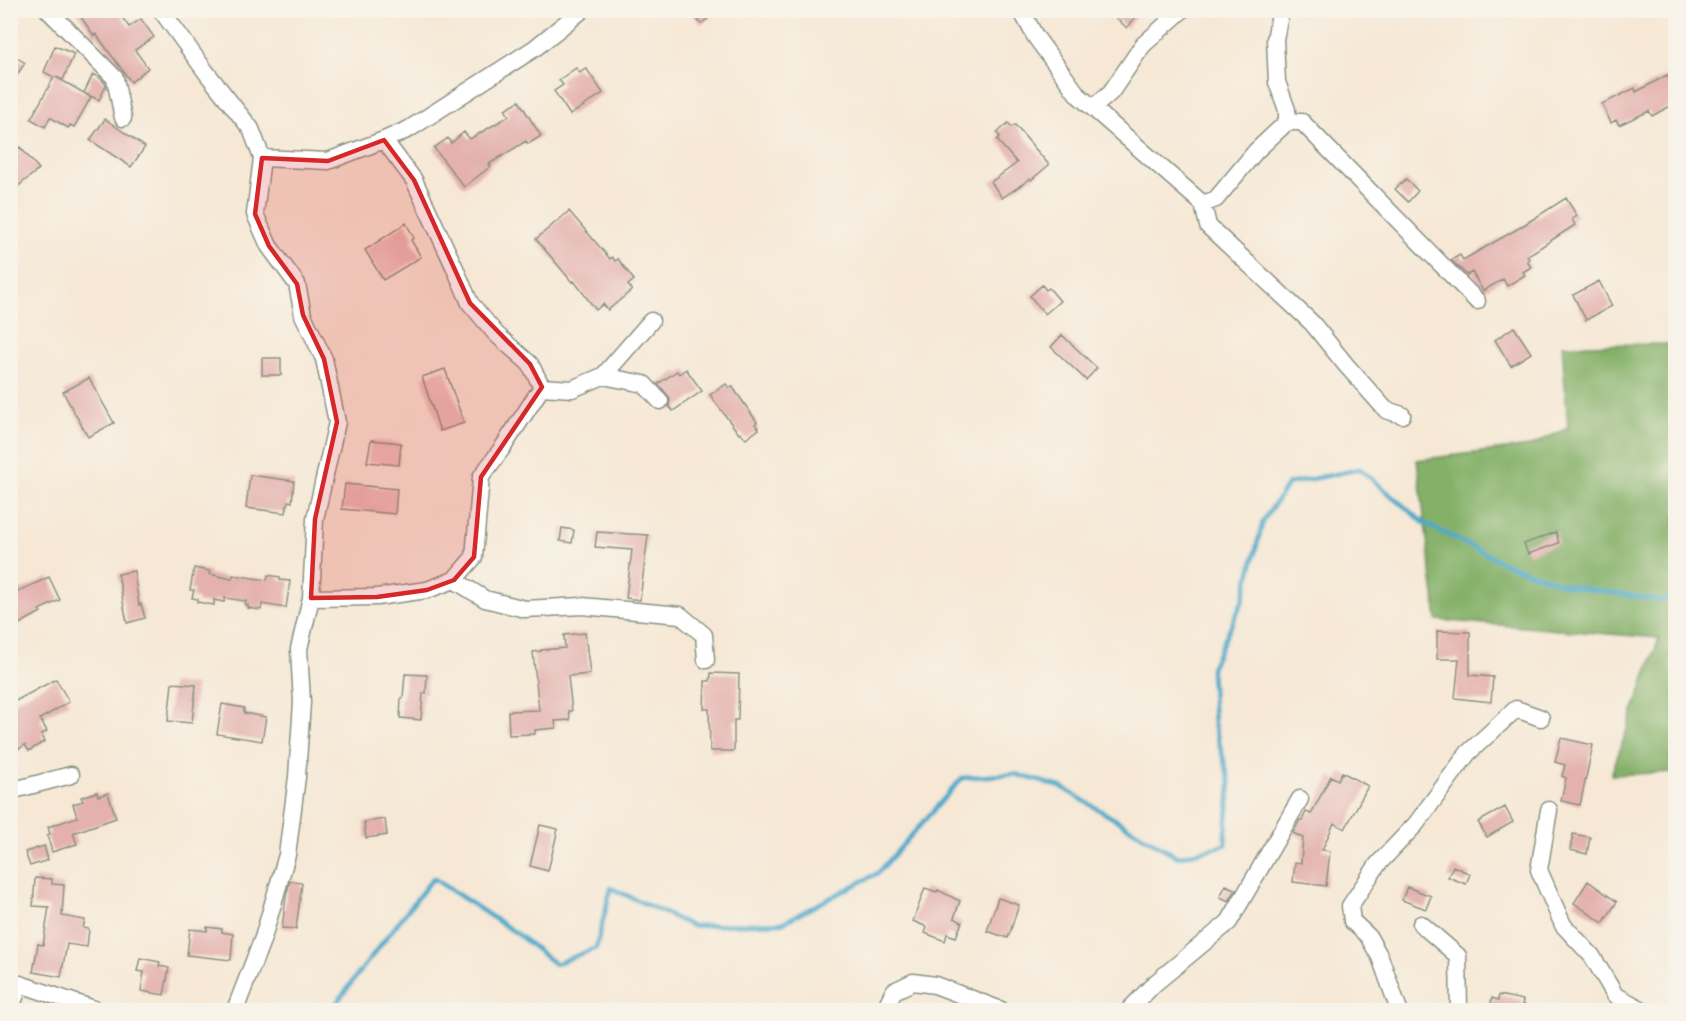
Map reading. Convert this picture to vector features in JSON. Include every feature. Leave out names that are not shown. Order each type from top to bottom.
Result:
[{"type":"street","points":[[48,10],[115,78],[123,118]]},
{"type":"street","points":[[161,10],[251,129],[262,158],[255,214],[268,246],[297,284],[303,315],[324,359],[337,422],[315,519],[311,598],[299,649],[301,713],[297,777],[287,855],[263,938],[235,1011]]},
{"type":"street","points":[[262,158],[328,161],[409,129],[535,48],[582,10]]},
{"type":"street","points":[[1021,10],[1035,36],[1078,95],[1203,204],[1208,226],[1312,323],[1386,410],[1402,415]]},
{"type":"street","points":[[1093,108],[1111,92],[1143,45],[1182,10]]},
{"type":"street","points":[[1281,10],[1275,39],[1277,82],[1287,110],[1287,122]]},
{"type":"street","points":[[1203,204],[1215,199],[1256,150],[1287,122],[1302,122],[1477,302]]},
{"type":"street","points":[[384,140],[414,180],[470,303],[496,334],[530,364],[542,387]]},
{"type":"street","points":[[542,387],[572,389],[603,376],[651,321]]},
{"type":"street","points":[[603,376],[644,384],[660,401]]},
{"type":"street","points":[[311,598],[377,597],[427,590],[454,580],[474,557],[481,477],[542,387]]},
{"type":"street","points":[[454,580],[484,599],[525,609],[582,606],[680,615],[704,635],[706,660]]},
{"type":"street","points":[[1399,1011],[1380,957],[1368,936],[1352,921],[1350,906],[1378,864],[1416,824],[1468,753],[1516,709],[1541,718]]},
{"type":"street","points":[[10,791],[71,775]]},
{"type":"street","points":[[1129,1011],[1154,984],[1229,922],[1300,799]]},
{"type":"street","points":[[1549,810],[1539,870],[1563,925],[1592,956],[1615,995],[1642,1011]]},
{"type":"street","points":[[1421,924],[1458,956],[1459,1011]]},
{"type":"street","points":[[884,1011],[894,991],[913,982],[935,985],[1001,1011]]},
{"type":"street","points":[[10,1010],[15,983],[97,1011]]},
{"type":"highlighted area","points":[[384,140],[414,180],[470,303],[530,364],[542,387],[481,477],[474,557],[454,580],[427,590],[377,597],[311,598],[315,519],[337,422],[324,359],[303,315],[297,284],[269,246],[255,214],[262,158],[328,161]]},
{"type":"green space","points":[[1675,344],[1675,772],[1611,775],[1659,638],[1437,620],[1417,460],[1530,446],[1568,428],[1562,345]]},
{"type":"building","points":[[76,10],[117,10],[129,27],[141,19],[154,37],[135,50],[148,68],[131,82]]},
{"type":"building","points":[[690,10],[719,10],[701,24]]},
{"type":"building","points":[[1107,10],[1141,10],[1127,28]]},
{"type":"building","points":[[55,46],[74,54],[63,80],[56,77],[91,97],[74,127],[70,125],[68,128],[50,117],[45,127],[31,119],[54,77],[44,72]]},
{"type":"building","points":[[10,53],[25,63],[10,85]]},
{"type":"building","points":[[576,68],[580,73],[586,68],[603,93],[570,115],[554,91],[563,85],[559,80]]},
{"type":"building","points":[[93,74],[99,77],[106,86],[99,100],[84,93]]},
{"type":"building","points":[[1667,75],[1676,90],[1676,103],[1652,116],[1649,111],[1619,125],[1616,120],[1611,123],[1602,104],[1635,88],[1636,92]]},
{"type":"building","points":[[519,101],[541,136],[528,144],[526,141],[489,164],[491,166],[464,187],[434,148],[448,138],[451,143],[464,132],[470,139],[509,116],[505,109]]},
{"type":"building","points":[[105,119],[145,147],[131,167],[90,140]]},
{"type":"building","points":[[1008,123],[1012,127],[1015,125],[1049,165],[1031,180],[1002,198],[991,182],[1017,163],[997,140],[1000,137],[997,133]]},
{"type":"building","points":[[20,147],[39,169],[10,193],[10,156]]},
{"type":"building","points":[[1406,179],[1418,191],[1408,202],[1395,189]]},
{"type":"building","points":[[1566,198],[1577,216],[1572,219],[1575,225],[1527,256],[1531,267],[1523,272],[1525,275],[1507,286],[1503,279],[1483,291],[1472,272],[1467,275],[1451,260],[1460,255],[1463,260]]},
{"type":"building","points":[[569,211],[610,259],[612,257],[615,261],[618,259],[634,280],[628,285],[632,290],[608,310],[603,304],[596,310],[574,281],[572,282],[536,239]]},
{"type":"building","points":[[406,223],[414,238],[411,240],[421,257],[383,280],[365,250]]},
{"type":"building","points":[[1599,281],[1612,306],[1586,320],[1573,295]]},
{"type":"building","points":[[1042,285],[1046,290],[1049,288],[1060,301],[1045,314],[1030,296]]},
{"type":"building","points":[[1514,327],[1531,353],[1511,366],[1495,340]]},
{"type":"building","points":[[1062,335],[1097,368],[1086,380],[1051,347]]},
{"type":"building","points":[[262,358],[281,358],[281,375],[262,375]]},
{"type":"building","points":[[445,369],[464,423],[440,431],[422,377]]},
{"type":"building","points":[[686,369],[702,391],[673,411],[669,406],[670,398],[658,384],[677,371],[679,374]]},
{"type":"building","points":[[89,378],[114,423],[88,437],[63,392]]},
{"type":"building","points":[[726,384],[729,388],[732,386],[757,422],[755,424],[759,429],[746,439],[741,433],[739,434],[710,395]]},
{"type":"building","points":[[371,440],[401,443],[399,465],[367,462]]},
{"type":"building","points":[[250,475],[294,481],[292,502],[288,501],[286,513],[246,508]]},
{"type":"building","points":[[345,484],[397,489],[395,514],[342,509]]},
{"type":"building","points":[[562,528],[574,530],[572,543],[560,541]]},
{"type":"building","points":[[597,532],[648,535],[640,600],[626,598],[632,550],[595,547]]},
{"type":"building","points":[[1556,532],[1559,543],[1528,554],[1524,544]]},
{"type":"building","points":[[194,568],[232,579],[233,575],[267,580],[268,575],[290,581],[286,608],[262,604],[261,610],[248,608],[248,605],[245,605],[246,601],[225,598],[224,602],[214,600],[214,605],[197,602],[198,599],[192,598],[194,590],[190,590]]},
{"type":"building","points":[[134,571],[139,605],[141,604],[145,618],[127,623],[118,574]]},
{"type":"building","points":[[49,577],[60,600],[39,610],[41,612],[10,629],[10,595]]},
{"type":"building","points":[[1437,631],[1470,632],[1470,675],[1493,677],[1491,702],[1455,698],[1459,659],[1437,659]]},
{"type":"building","points":[[585,633],[590,674],[568,676],[572,711],[569,711],[570,720],[555,721],[556,728],[535,730],[535,734],[509,735],[508,711],[539,710],[533,652],[565,648],[564,635]]},
{"type":"building","points":[[711,673],[739,674],[738,720],[734,720],[734,751],[710,751],[709,709],[704,709],[705,681],[710,681]]},
{"type":"building","points":[[405,674],[427,675],[421,720],[400,718]]},
{"type":"building","points":[[56,679],[69,702],[40,719],[47,731],[41,735],[45,741],[29,751],[25,745],[19,749],[10,736],[10,704]]},
{"type":"building","points":[[172,683],[196,685],[192,723],[168,721]]},
{"type":"building","points":[[222,704],[244,708],[244,713],[266,717],[262,741],[217,734]]},
{"type":"building","points":[[1561,738],[1593,745],[1580,805],[1561,801],[1566,778],[1562,776],[1565,765],[1555,762]]},
{"type":"building","points":[[1342,772],[1368,786],[1345,829],[1334,823],[1322,850],[1330,851],[1326,886],[1293,882],[1295,862],[1301,863],[1303,838],[1293,833],[1306,812],[1311,814],[1331,776],[1338,780]]},
{"type":"building","points":[[97,792],[98,796],[108,793],[116,818],[73,833],[77,844],[52,852],[47,835],[50,834],[48,827],[77,817],[73,804],[83,801],[81,797]]},
{"type":"building","points":[[1505,807],[1513,822],[1487,837],[1478,822]]},
{"type":"building","points":[[385,819],[387,835],[366,838],[364,822]]},
{"type":"building","points":[[540,825],[558,829],[548,871],[530,866]]},
{"type":"building","points":[[1573,834],[1590,837],[1587,854],[1570,850]]},
{"type":"building","points":[[44,846],[48,860],[30,866],[25,852]]},
{"type":"building","points":[[1453,866],[1470,874],[1466,884],[1448,877]]},
{"type":"building","points":[[35,878],[52,879],[52,884],[64,885],[62,916],[85,920],[83,928],[89,929],[87,947],[67,944],[61,977],[33,972],[38,944],[43,945],[49,907],[33,906]]},
{"type":"building","points":[[290,881],[302,883],[296,929],[282,928]]},
{"type":"building","points":[[1588,881],[1617,902],[1603,923],[1574,903]]},
{"type":"building","points":[[1226,885],[1236,890],[1229,901],[1220,897]]},
{"type":"building","points":[[1407,887],[1431,896],[1426,909],[1402,900]]},
{"type":"building","points":[[925,888],[937,892],[938,890],[960,901],[954,918],[962,922],[956,937],[947,934],[945,941],[925,933],[927,927],[913,921]]},
{"type":"building","points":[[998,898],[1019,905],[1008,938],[987,931]]},
{"type":"building","points":[[207,927],[222,929],[222,932],[233,934],[231,960],[187,955],[190,929],[207,931]]},
{"type":"building","points":[[140,958],[160,962],[159,966],[169,968],[164,995],[141,991],[144,972],[137,971]]},
{"type":"building","points":[[1499,995],[1523,1000],[1524,1011],[1489,1011],[1492,998],[1498,1000]]},
{"type":"waterway","points":[[331,1010],[433,878],[516,933],[555,964],[596,948],[611,888],[692,926],[782,923],[878,873],[962,778],[1015,774],[1061,787],[1178,857],[1225,845],[1230,783],[1214,724],[1211,668],[1243,600],[1263,521],[1288,484],[1360,469],[1424,523],[1508,565],[1569,586],[1663,601],[1676,594]]}]
